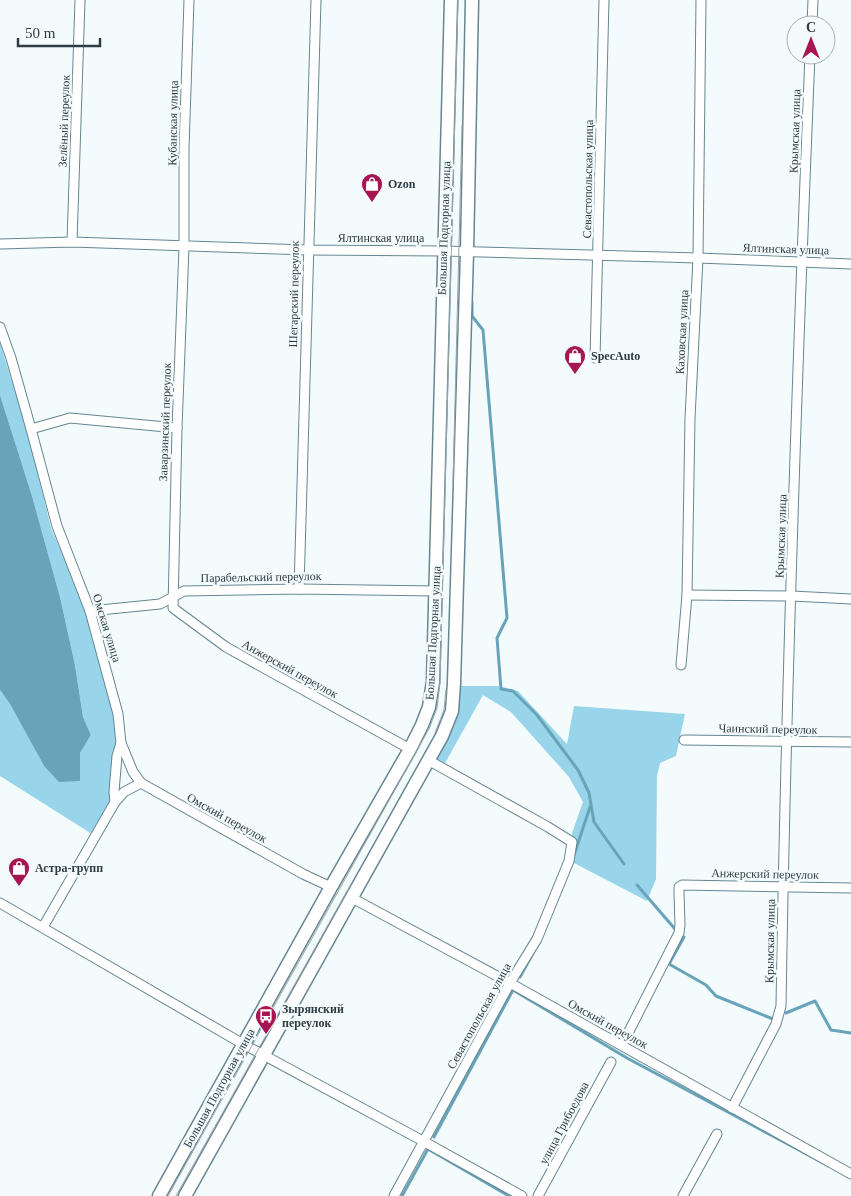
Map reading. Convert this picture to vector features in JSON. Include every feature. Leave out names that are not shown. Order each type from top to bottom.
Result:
[{"type":"main road","name":"Большая Подгорная улица","points":[[159,1196],[410,748],[429,707],[433,682],[451,0]]},
{"type":"main road","name":"Большая Подгорная улица","points":[[185,1196],[442,736],[452,711],[467,252],[472,0]]},
{"type":"street","name":"Зелёный переулок","points":[[72,242],[80,0]]},
{"type":"street","name":"Кубанская улица","points":[[184,247],[184,148],[189,0]]},
{"type":"street","name":"Шегарский переулок","points":[[299,589],[316,0]]},
{"type":"street","name":"Севастопольская улица","points":[[595,358],[604,0]]},
{"type":"street","name":"Каховская улица","points":[[682,665],[687,596],[690,418],[698,258],[701,0]]},
{"type":"street","points":[[812,15],[813,0]]},
{"type":"street","name":"Крымская улица","points":[[732,1108],[779,1018],[781,1006],[783,886],[810,65]]},
{"type":"street","name":"Ялтинская улица","points":[[0,244],[72,242],[184,247],[444,251],[851,264]]},
{"type":"street","name":"Заварзинский переулок","points":[[173,598],[184,247]]},
{"type":"street","name":"Омская улица","points":[[0,327],[11,358],[31,429],[56,526],[90,611],[118,714],[121,743],[117,756],[115,802],[43,927]]},
{"type":"street","points":[[31,429],[70,418],[177,428]]},
{"type":"street","name":"Парабельский переулок","points":[[90,611],[160,604],[184,591],[299,589],[435,590]]},
{"type":"street","points":[[687,596],[792,596],[851,599]]},
{"type":"street","name":"Анжерский переулок","points":[[173,598],[173,608],[226,648],[410,748]]},
{"type":"street","name":"Чаинский переулок","points":[[684,740],[851,742]]},
{"type":"street","points":[[115,802],[124,792],[141,783],[129,764],[121,743]]},
{"type":"street","name":"Севастопольская улица","points":[[394,1196],[510,983],[537,939],[569,861],[572,842],[428,760]]},
{"type":"street","name":"Омский переулок","points":[[141,783],[303,874],[331,887]]},
{"type":"street","name":"Анжерский переулок","points":[[622,1046],[679,930],[679,887],[685,884],[851,888]]},
{"type":"street","name":"Омский переулок","points":[[352,898],[510,983],[851,1174]]},
{"type":"street","points":[[0,903],[264,1056],[522,1196]]},
{"type":"street","name":"улица Грибоедова","points":[[538,1196],[611,1062]]},
{"type":"street","points":[[683,1196],[717,1134]]},
{"type":"shaded area","points":[[0,343],[27,430],[51,528],[87,611],[115,717],[116,741],[111,801],[92,834],[0,776],[0,690],[10,704],[44,766],[79,781],[80,753],[91,735],[83,717],[75,665],[60,597],[32,496],[0,395]]},
{"type":"shaded area","points":[[0,395],[32,496],[60,597],[75,665],[83,717],[91,735],[80,753],[80,781],[59,782],[44,766],[10,704],[0,690]]},
{"type":"shaded area","points":[[461,686],[498,686],[518,691],[567,744],[574,706],[685,714],[676,756],[660,763],[657,776],[656,879],[647,901],[572,862],[572,833],[583,802],[569,777],[511,712],[483,695],[444,765],[433,758],[456,711]]},
{"type":"waterway","points":[[472,302],[472,316],[483,330],[507,618],[497,638],[501,689],[513,691],[537,715],[578,770],[589,793],[594,822],[624,864]]},
{"type":"waterway","points":[[574,855],[590,807]]},
{"type":"waterway","points":[[637,885],[675,929]]},
{"type":"waterway","points":[[684,937],[669,964],[706,985],[716,996],[773,1019]]},
{"type":"waterway","points":[[520,977],[533,953]]},
{"type":"waterway","points":[[513,990],[627,1058],[829,1166]]},
{"type":"waterway","points":[[434,1137],[513,990]]},
{"type":"waterway","points":[[786,1013],[815,1001],[831,1030],[851,1033]]},
{"type":"waterway","points":[[402,1196],[428,1149],[509,1196]]},
{"type":"tram line","points":[[168,1196],[429,729],[437,708],[440,682],[458,0]]},
{"type":"tram line","points":[[453,483],[462,125]]},
{"type":"tram line","points":[[435,733],[444,710],[446,690]]},
{"type":"tram line","points":[[176,1196],[351,884]]},
{"type":"place","name":"Ozon","points":[[372,203]]},
{"type":"place","name":"SpecAuto","points":[[575,375]]},
{"type":"place","name":"Астра-групп","points":[[19,887]]},
{"type":"place","name":"Зырянский переулок","points":[[266,1035]]}]
